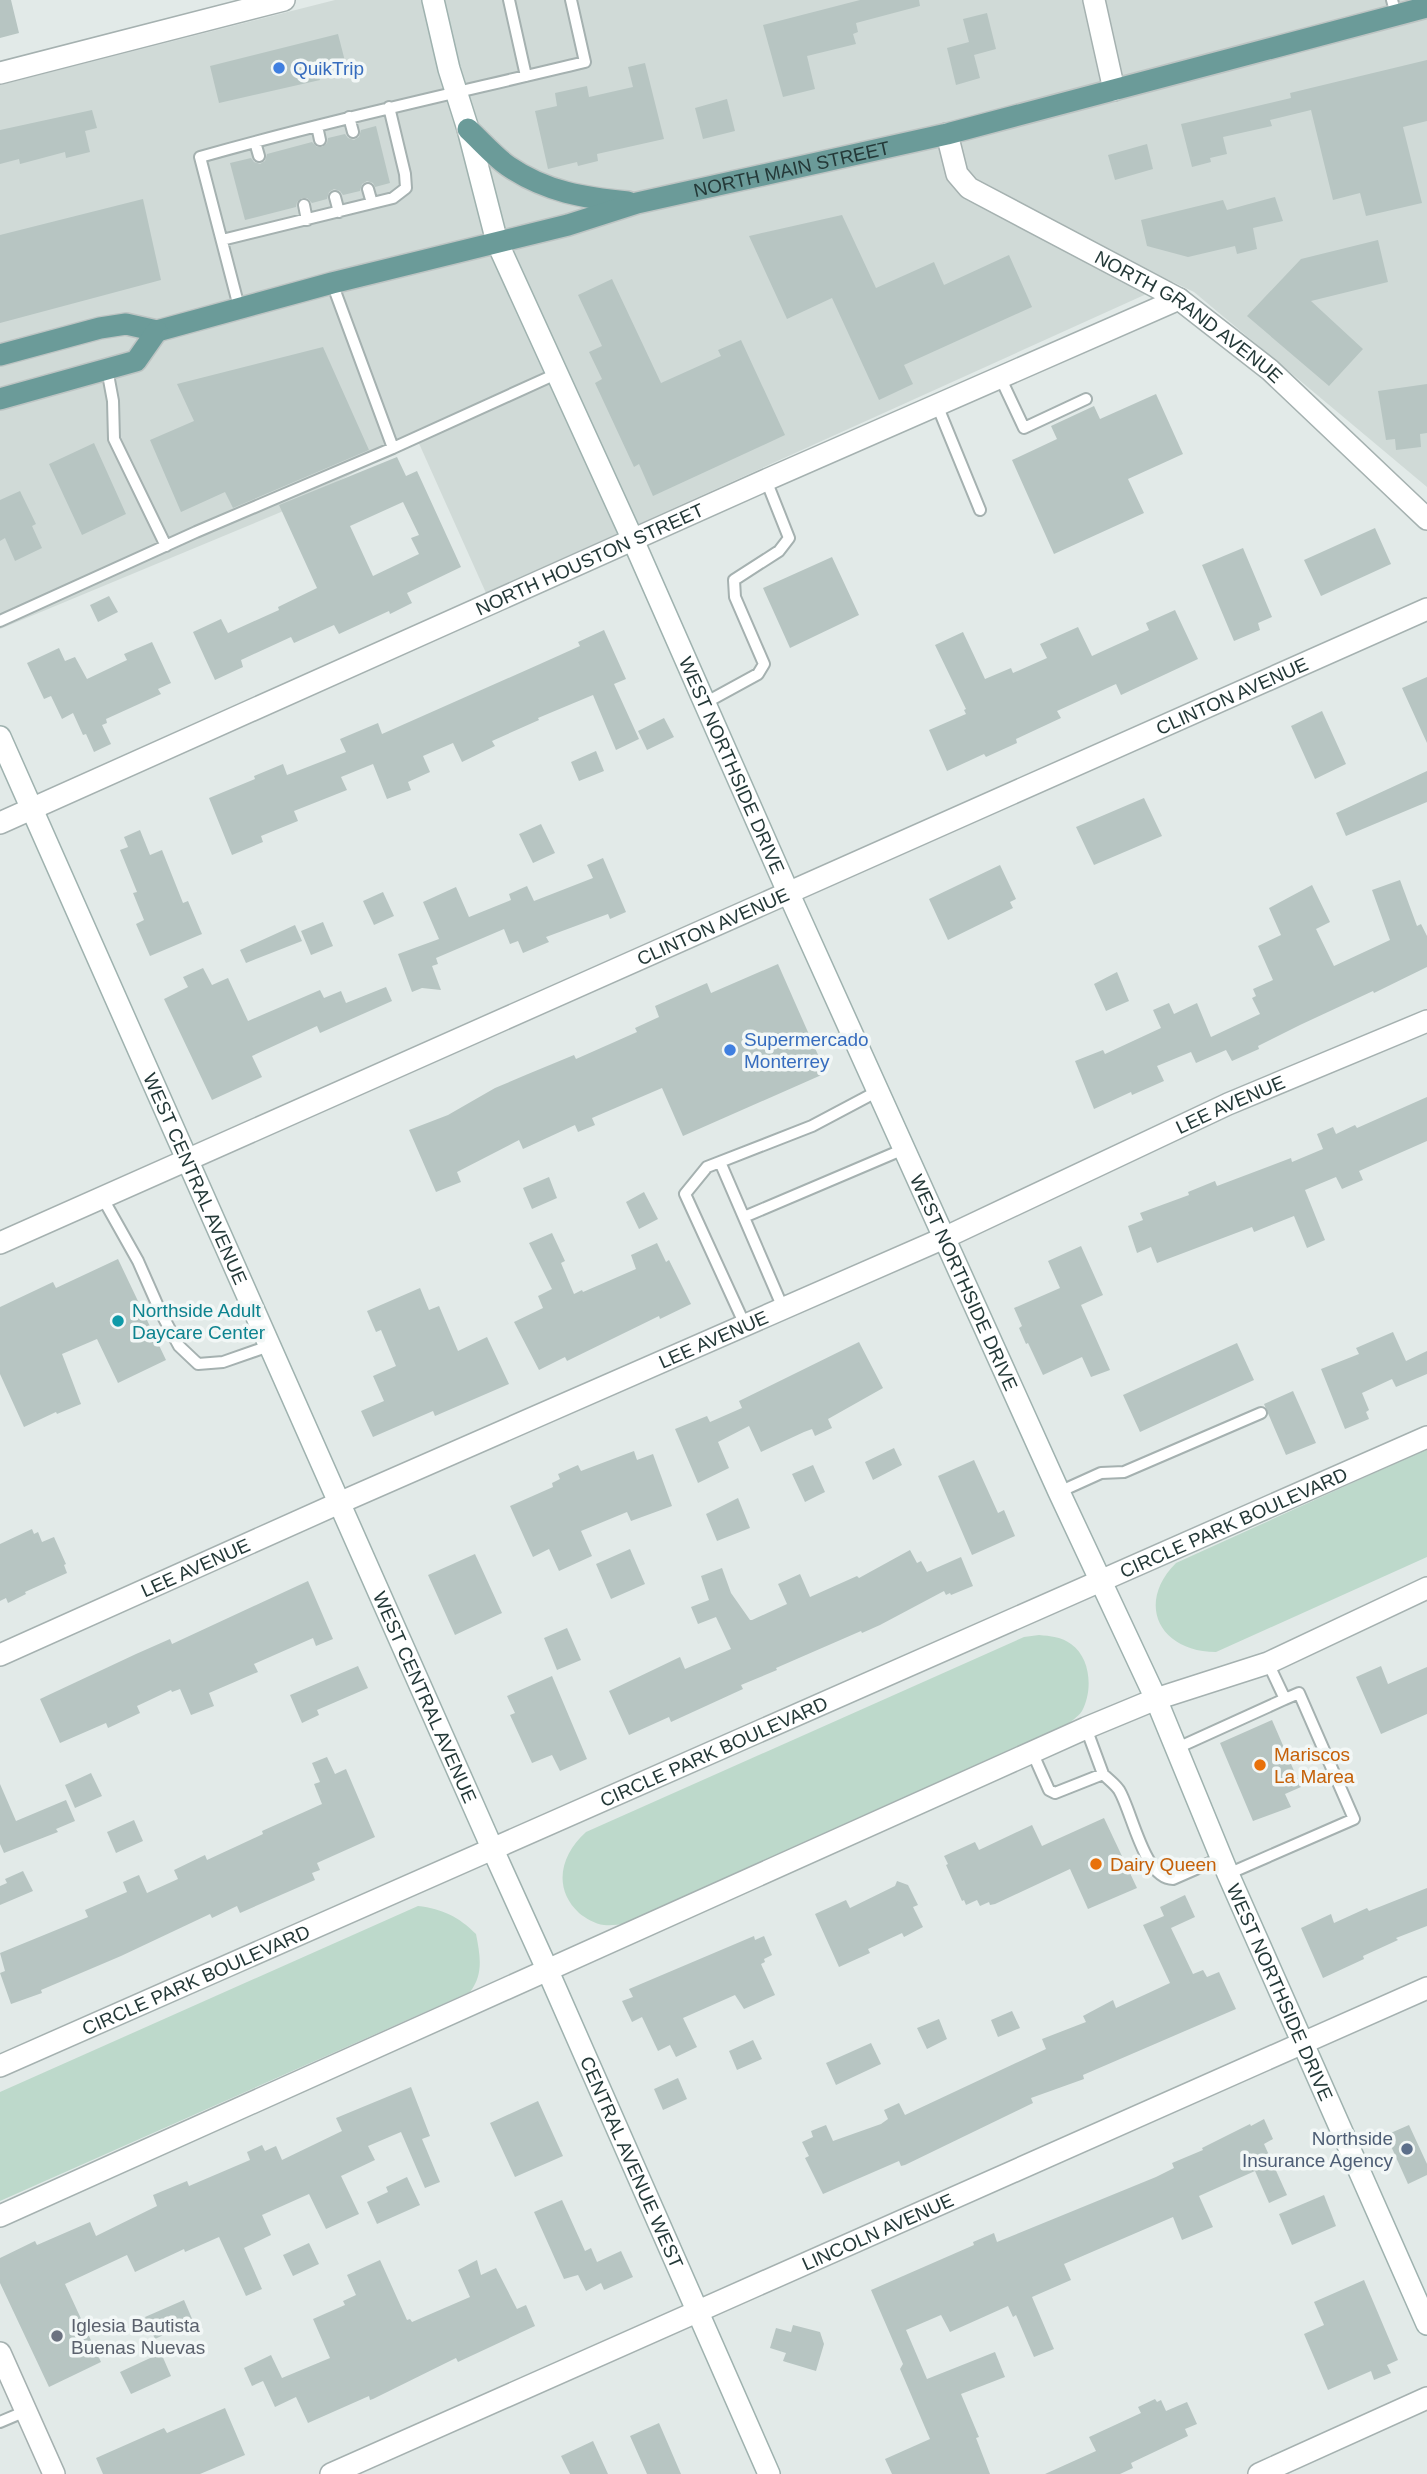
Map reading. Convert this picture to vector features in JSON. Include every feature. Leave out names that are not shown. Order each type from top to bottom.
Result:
[{"type":"main road","name":"NORTH MAIN STREET","points":[[0,355],[100,328],[126,324],[157,331],[332,283],[568,225],[637,203],[947,134],[1114,90],[1394,8],[1427,7]]},
{"type":"main road","points":[[468,129],[508,166],[544,185],[576,197],[637,203]]},
{"type":"main road","points":[[0,398],[136,361],[157,331]]},
{"type":"street","points":[[0,73],[284,0]]},
{"type":"street","name":"WEST NORTHSIDE DRIVE","points":[[433,0],[497,242],[944,1238],[1156,1699],[1225,1866],[1427,2324]]},
{"type":"street","points":[[1094,0],[1114,90]]},
{"type":"street","name":"NORTH GRAND AVENUE","points":[[947,134],[957,174],[969,188],[1179,299],[1270,370],[1427,519]]},
{"type":"street","name":"NORTH HOUSTON STREET","points":[[0,823],[766,480],[1179,299]]},
{"type":"street","name":"CLINTON AVENUE","points":[[0,1242],[1427,609]]},
{"type":"street","name":"WEST CENTRAL AVENUE","points":[[0,737],[493,1850]]},
{"type":"street","name":"LEE AVENUE","points":[[0,1656],[339,1503],[944,1238],[1228,1104],[1427,1021]]},
{"type":"street","name":"CIRCLE PARK BOULEVARD","points":[[0,2066],[1427,1437]]},
{"type":"street","points":[[0,2216],[981,1774],[1033,1754],[1086,1728],[1156,1699],[1268,1663],[1427,1588]]},
{"type":"street","name":"CENTRAL AVENUE WEST","points":[[493,1850],[548,1969],[769,2474]]},
{"type":"street","name":"LINCOLN AVENUE","points":[[331,2474],[1427,1988]]},
{"type":"street","points":[[0,2353],[54,2474]]},
{"type":"street","points":[[1259,2474],[1427,2398]]},
{"type":"lane","points":[[509,0],[526,76]]},
{"type":"lane","points":[[239,307],[200,157],[389,107],[585,62],[570,0]]},
{"type":"lane","points":[[222,240],[393,198],[406,188],[389,107]]},
{"type":"lane","points":[[349,117],[353,132]]},
{"type":"lane","points":[[317,126],[320,140]]},
{"type":"lane","points":[[288,134],[290,148]]},
{"type":"lane","points":[[255,142],[259,156]]},
{"type":"lane","points":[[368,189],[372,203]]},
{"type":"lane","points":[[335,197],[339,212]]},
{"type":"lane","points":[[304,205],[307,220]]},
{"type":"lane","points":[[273,213],[277,226]]},
{"type":"lane","points":[[332,283],[393,448]]},
{"type":"lane","points":[[107,369],[113,401],[114,439],[166,546]]},
{"type":"lane","points":[[0,621],[556,374]]},
{"type":"lane","points":[[1000,377],[1024,428],[1086,400]]},
{"type":"lane","points":[[937,405],[980,510]]},
{"type":"lane","points":[[705,703],[758,674],[764,664],[735,597],[734,580],[779,551],[789,538],[766,480]]},
{"type":"lane","points":[[745,1325],[685,1194],[708,1167],[812,1126],[878,1091]]},
{"type":"lane","points":[[744,1216],[904,1149]]},
{"type":"lane","points":[[720,1162],[783,1308]]},
{"type":"lane","points":[[103,1197],[179,1346],[198,1364],[223,1362],[269,1346]]},
{"type":"lane","points":[[1059,1492],[1101,1473],[1124,1472],[1261,1413]]},
{"type":"lane","points":[[1268,1663],[1285,1699]]},
{"type":"lane","points":[[1086,1728],[1103,1774],[1118,1788],[1153,1869],[1166,1879],[1225,1866],[1354,1819],[1299,1693],[1175,1749]]},
{"type":"lane","points":[[1033,1754],[1049,1790],[1055,1793],[1103,1774]]},
{"type":"lane","points":[[0,2422],[26,2411]]},
{"type":"shaded area","points":[[335,0],[1427,0],[1427,487],[1194,292],[1173,282],[486,593],[417,439],[281,512],[0,629],[0,85]]},
{"type":"green space","points":[[1427,1449],[1427,1557],[1216,1652],[1197,1650],[1180,1644],[1168,1635],[1160,1623],[1156,1609],[1157,1594],[1176,1563]]},
{"type":"green space","points":[[1024,1637],[1056,1637],[1067,1642],[1078,1650],[1086,1666],[1089,1685],[1086,1703],[1080,1713],[1065,1726],[642,1919],[618,1925],[594,1922],[579,1913],[565,1893],[563,1871],[566,1861],[577,1841],[586,1832]]},
{"type":"green space","points":[[418,1906],[450,1915],[476,1934],[480,1957],[479,1971],[470,1992],[0,2201],[0,2092]]},
{"type":"building","points":[[0,0],[11,0],[19,33],[0,38]]},
{"type":"building","points":[[860,0],[919,0],[920,6],[856,23],[858,32],[853,34],[856,44],[807,56],[815,89],[783,97],[763,25]]},
{"type":"building","points":[[987,13],[996,49],[974,55],[980,78],[956,85],[947,48],[969,42],[963,19]]},
{"type":"building","name":"QuikTrip","points":[[338,34],[347,69],[319,76],[320,80],[219,103],[210,66]]},
{"type":"building","points":[[1427,60],[1427,121],[1403,127],[1422,203],[1366,216],[1360,193],[1333,200],[1311,110],[1270,120],[1272,126],[1223,137],[1227,154],[1210,158],[1211,162],[1192,167],[1181,124],[1291,98],[1290,93]]},
{"type":"building","points":[[645,63],[664,139],[597,154],[598,161],[578,166],[577,162],[548,169],[535,111],[557,106],[555,93],[587,86],[589,97],[633,87],[628,67]]},
{"type":"building","points":[[727,99],[735,131],[703,139],[695,108]]},
{"type":"building","points":[[92,110],[97,128],[85,131],[90,152],[66,158],[65,152],[20,164],[19,159],[0,164],[0,130]]},
{"type":"building","points":[[376,126],[390,183],[375,187],[367,181],[362,184],[360,191],[343,195],[334,189],[329,192],[327,199],[312,203],[307,198],[302,198],[296,207],[245,220],[230,163],[251,158],[260,164],[265,161],[267,154],[312,142],[317,147],[322,147],[328,138],[345,134],[354,140],[359,137],[361,130]]},
{"type":"building","points":[[1147,144],[1153,169],[1115,180],[1108,155]]},
{"type":"building","points":[[1275,197],[1283,221],[1253,228],[1257,249],[1237,254],[1235,246],[1188,257],[1147,246],[1141,220],[1223,200],[1227,210]]},
{"type":"building","points":[[143,199],[161,280],[0,323],[0,235]]},
{"type":"building","points":[[842,215],[876,288],[934,262],[944,285],[1009,255],[1032,307],[904,365],[913,384],[879,400],[832,298],[787,319],[749,236]]},
{"type":"building","points":[[1378,240],[1388,282],[1311,301],[1363,349],[1329,386],[1247,316],[1301,259]]},
{"type":"building","points":[[612,279],[661,383],[721,356],[718,350],[741,340],[785,435],[653,496],[639,464],[634,467],[595,383],[602,379],[589,352],[602,346],[578,295]]},
{"type":"building","points":[[323,347],[369,450],[233,508],[225,492],[181,512],[150,440],[194,421],[177,384]]},
{"type":"building","points":[[1427,384],[1427,433],[1420,434],[1421,447],[1396,450],[1395,439],[1386,440],[1378,391]]},
{"type":"building","points":[[1156,394],[1183,454],[1128,479],[1144,513],[1054,554],[1012,460],[1057,439],[1051,426],[1094,406],[1100,419]]},
{"type":"building","points":[[94,443],[126,514],[82,535],[49,464]]},
{"type":"building","points":[[397,457],[406,476],[417,471],[461,567],[407,593],[412,603],[390,614],[389,611],[339,634],[334,625],[294,643],[291,637],[241,660],[243,667],[215,680],[193,632],[221,619],[228,633],[279,610],[278,607],[317,588],[279,505]],"holes":[[[403,502],[419,535],[411,538],[419,554],[373,576],[350,526]]]},
{"type":"building","points":[[20,491],[36,524],[32,526],[42,548],[15,561],[5,538],[0,541],[0,500]]},
{"type":"building","points":[[1375,528],[1391,564],[1321,596],[1304,560]]},
{"type":"building","points":[[1243,548],[1272,617],[1258,623],[1260,630],[1234,641],[1202,565]]},
{"type":"building","points":[[832,557],[859,615],[790,648],[763,588]]},
{"type":"building","points":[[109,596],[118,612],[98,622],[90,605]]},
{"type":"building","points":[[1175,610],[1198,659],[1121,695],[1116,684],[1057,711],[1061,718],[1016,739],[1017,743],[947,771],[929,730],[966,714],[966,709],[935,645],[963,632],[985,679],[1011,668],[1013,673],[1047,658],[1040,644],[1078,627],[1092,656],[1149,630],[1146,623]]},
{"type":"building","points":[[604,630],[626,679],[614,684],[639,739],[616,750],[593,695],[492,741],[495,746],[462,762],[453,743],[423,756],[430,772],[408,782],[411,790],[387,799],[373,764],[341,777],[347,790],[294,811],[298,821],[261,836],[263,842],[232,855],[209,798],[283,764],[287,775],[346,752],[340,739],[378,723],[382,734],[580,646],[578,642]]},
{"type":"building","points":[[152,642],[171,683],[158,689],[161,694],[106,719],[107,723],[102,725],[111,744],[94,752],[73,713],[62,719],[51,696],[44,699],[27,663],[59,648],[65,661],[75,657],[87,679],[127,660],[124,654]]},
{"type":"building","points":[[1427,677],[1427,743],[1402,688]]},
{"type":"building","points":[[1322,711],[1346,764],[1315,779],[1291,726]]},
{"type":"building","points":[[664,718],[674,737],[647,750],[638,731]]},
{"type":"building","points":[[596,751],[604,771],[579,781],[571,762]]},
{"type":"building","points":[[1427,771],[1427,802],[1346,836],[1336,813]]},
{"type":"building","points":[[1144,798],[1162,836],[1094,865],[1076,827]]},
{"type":"building","points":[[541,824],[555,853],[533,863],[519,834]]},
{"type":"building","points":[[140,830],[150,855],[162,850],[183,903],[188,901],[202,934],[150,956],[136,924],[144,920],[133,893],[137,892],[120,850],[128,847],[124,837]]},
{"type":"building","points":[[603,858],[626,912],[610,919],[608,914],[546,937],[549,942],[523,953],[518,941],[510,944],[504,929],[436,958],[438,964],[432,966],[441,990],[422,988],[412,992],[398,954],[439,939],[423,902],[456,887],[469,917],[511,900],[509,894],[527,886],[534,901],[593,878],[587,865]]},
{"type":"building","points":[[1000,865],[1016,899],[1010,902],[1013,908],[948,940],[929,899]]},
{"type":"building","points":[[1400,880],[1417,926],[1421,924],[1427,936],[1427,967],[1300,1025],[1232,1061],[1226,1050],[1196,1063],[1191,1052],[1157,1066],[1164,1081],[1094,1109],[1075,1061],[1103,1050],[1105,1054],[1161,1028],[1153,1010],[1169,1003],[1174,1014],[1197,1003],[1211,1037],[1260,1014],[1252,998],[1256,996],[1253,989],[1273,980],[1258,946],[1281,935],[1269,908],[1312,885],[1330,922],[1316,929],[1334,966],[1390,940],[1372,890]]},
{"type":"building","points":[[383,892],[394,916],[374,925],[363,901]]},
{"type":"building","points":[[323,922],[333,946],[311,955],[301,931]]},
{"type":"building","points":[[295,925],[302,941],[246,963],[240,950]]},
{"type":"building","points":[[778,964],[826,1073],[683,1136],[662,1088],[592,1118],[595,1125],[578,1132],[575,1125],[523,1149],[519,1140],[457,1172],[461,1182],[436,1192],[409,1130],[448,1115],[495,1088],[574,1055],[576,1059],[637,1032],[635,1028],[659,1017],[655,1006],[707,983],[711,993]]},
{"type":"building","points":[[203,968],[212,985],[228,978],[248,1021],[320,990],[324,998],[341,991],[346,1003],[386,987],[392,1001],[320,1033],[317,1026],[252,1056],[262,1077],[212,1100],[164,999],[188,987],[183,977]]},
{"type":"building","points":[[1117,972],[1129,1001],[1106,1011],[1094,984]]},
{"type":"building","points":[[1427,1097],[1427,1141],[1359,1171],[1363,1180],[1342,1189],[1336,1177],[1305,1190],[1325,1240],[1307,1248],[1294,1216],[1254,1232],[1252,1227],[1157,1263],[1151,1247],[1137,1253],[1128,1226],[1143,1220],[1140,1213],[1189,1195],[1188,1192],[1215,1181],[1217,1186],[1291,1158],[1292,1162],[1323,1149],[1317,1134],[1333,1127],[1336,1134],[1355,1125],[1357,1128]]},
{"type":"building","points":[[549,1177],[557,1198],[532,1209],[523,1188]]},
{"type":"building","points":[[644,1192],[658,1219],[639,1229],[626,1202]]},
{"type":"building","points":[[552,1233],[565,1261],[561,1263],[574,1294],[636,1269],[631,1255],[657,1243],[666,1262],[669,1260],[691,1304],[660,1319],[659,1316],[567,1361],[565,1357],[539,1370],[514,1322],[543,1308],[538,1296],[552,1289],[529,1243]]},
{"type":"building","points":[[1081,1246],[1103,1295],[1081,1305],[1110,1370],[1091,1377],[1082,1357],[1043,1375],[1019,1328],[1022,1326],[1014,1308],[1060,1288],[1048,1261]]},
{"type":"building","points":[[118,1259],[166,1360],[118,1383],[97,1339],[62,1354],[81,1404],[24,1427],[0,1374],[0,1307],[53,1282],[56,1288]]},
{"type":"building","points":[[420,1288],[429,1310],[439,1306],[458,1351],[487,1337],[509,1384],[435,1416],[433,1411],[373,1437],[361,1411],[384,1401],[373,1376],[396,1366],[381,1330],[376,1332],[367,1311]]},
{"type":"building","points":[[1393,1332],[1406,1361],[1427,1351],[1427,1374],[1396,1387],[1392,1379],[1362,1393],[1369,1410],[1366,1412],[1369,1419],[1345,1429],[1321,1369],[1359,1354],[1356,1348]]},
{"type":"building","points":[[859,1342],[883,1388],[828,1419],[832,1428],[815,1436],[812,1429],[761,1452],[749,1426],[718,1442],[729,1468],[698,1483],[675,1429],[707,1416],[710,1422],[742,1408],[739,1401]]},
{"type":"building","points":[[1237,1343],[1254,1380],[1140,1432],[1123,1395]]},
{"type":"building","points":[[1293,1391],[1316,1443],[1286,1455],[1264,1404]]},
{"type":"building","points":[[894,1448],[902,1465],[873,1480],[865,1462]]},
{"type":"building","points":[[634,1451],[637,1460],[653,1454],[672,1506],[631,1521],[627,1512],[581,1531],[592,1556],[559,1571],[549,1549],[533,1557],[510,1506],[553,1487],[552,1483],[560,1479],[558,1474],[578,1465],[581,1471]]},
{"type":"building","points":[[974,1460],[998,1513],[1004,1510],[1015,1536],[972,1555],[938,1476]]},
{"type":"building","points":[[813,1465],[825,1492],[805,1502],[792,1474]]},
{"type":"building","points":[[738,1498],[750,1528],[717,1541],[706,1514]]},
{"type":"building","points":[[32,1529],[34,1534],[38,1532],[42,1542],[54,1537],[66,1564],[67,1573],[25,1592],[26,1594],[8,1603],[6,1598],[0,1601],[0,1544]]},
{"type":"building","points":[[630,1549],[645,1584],[611,1599],[596,1564]]},
{"type":"building","points":[[910,1550],[917,1563],[921,1561],[927,1572],[961,1557],[973,1586],[951,1595],[946,1595],[944,1591],[880,1625],[776,1668],[777,1670],[741,1685],[743,1689],[671,1722],[669,1717],[629,1735],[609,1691],[680,1657],[685,1669],[731,1649],[716,1617],[698,1624],[691,1607],[709,1600],[701,1576],[722,1568],[731,1593],[752,1620],[787,1604],[778,1584],[800,1574],[810,1597],[857,1576],[859,1578]]},
{"type":"building","points":[[475,1554],[502,1613],[455,1635],[428,1575]]},
{"type":"building","points":[[308,1581],[333,1639],[316,1646],[313,1638],[254,1664],[258,1672],[209,1693],[214,1706],[191,1715],[180,1689],[171,1690],[137,1706],[140,1713],[108,1728],[106,1723],[60,1743],[40,1699],[170,1639],[172,1644]]},
{"type":"building","points":[[567,1628],[581,1660],[557,1670],[544,1638]]},
{"type":"building","points":[[358,1666],[368,1688],[317,1710],[319,1715],[302,1723],[290,1695]]},
{"type":"building","points":[[1381,1666],[1388,1684],[1427,1667],[1427,1714],[1381,1734],[1356,1677]]},
{"type":"building","points":[[552,1676],[587,1759],[560,1771],[552,1755],[532,1763],[510,1715],[515,1713],[507,1696]]},
{"type":"building","name":"Mariscos La Marea","points":[[1272,1720],[1301,1787],[1285,1794],[1291,1807],[1253,1821],[1220,1743]]},
{"type":"building","points":[[327,1757],[335,1774],[346,1769],[375,1837],[317,1863],[320,1870],[312,1873],[315,1880],[240,1913],[237,1906],[212,1918],[210,1914],[41,1990],[42,1993],[11,2004],[0,1973],[5,1971],[0,1953],[88,1917],[85,1910],[127,1892],[123,1882],[139,1875],[147,1893],[178,1879],[174,1870],[205,1855],[207,1860],[322,1804],[314,1784],[320,1782],[312,1763]]},
{"type":"building","points":[[91,1773],[102,1796],[75,1808],[65,1785]]},
{"type":"building","points":[[0,1784],[16,1821],[66,1800],[75,1821],[56,1829],[58,1832],[4,1853],[0,1844]]},
{"type":"building","points":[[1104,1818],[1137,1888],[1088,1909],[1070,1869],[995,1904],[990,1905],[989,1902],[980,1906],[977,1900],[966,1905],[964,1900],[962,1901],[946,1865],[948,1864],[944,1856],[975,1842],[979,1850],[1032,1825],[1042,1846]]},
{"type":"building","points":[[134,1820],[143,1841],[116,1853],[107,1832]]},
{"type":"building","points":[[23,1871],[33,1891],[0,1905],[0,1886],[7,1883],[5,1879]]},
{"type":"building","points":[[897,1881],[908,1885],[918,1905],[913,1907],[923,1927],[904,1937],[902,1933],[868,1949],[870,1953],[839,1967],[815,1914],[846,1900],[850,1908],[895,1886]]},
{"type":"building","points":[[1427,1888],[1427,1926],[1396,1938],[1398,1940],[1363,1956],[1364,1959],[1323,1978],[1301,1928],[1331,1914],[1334,1923],[1367,1908],[1369,1911]]},
{"type":"building","points":[[1185,1895],[1195,1917],[1171,1928],[1193,1974],[1203,1970],[1207,1977],[1219,1972],[1236,2009],[1083,2075],[1084,2079],[1031,2098],[1033,2103],[905,2165],[901,2166],[899,2161],[823,2194],[805,2158],[809,2156],[802,2142],[813,2137],[811,2131],[826,2125],[833,2141],[881,2124],[888,2119],[884,2110],[899,2103],[905,2115],[1046,2049],[1042,2039],[1086,2022],[1083,2016],[1113,2000],[1116,2008],[1170,1983],[1143,1925],[1164,1916],[1160,1907]]},
{"type":"building","points":[[754,1936],[755,1940],[764,1936],[772,1955],[761,1964],[775,1995],[744,2009],[735,1995],[683,2018],[697,2047],[676,2057],[670,2045],[658,2051],[642,2017],[632,2022],[622,2001],[633,1997],[629,1989]]},
{"type":"building","points":[[1012,2011],[1020,2028],[998,2037],[991,2020]]},
{"type":"building","points":[[939,2019],[947,2039],[927,2049],[917,2028]]},
{"type":"building","points":[[753,2040],[762,2059],[737,2070],[729,2051]]},
{"type":"building","points":[[871,2043],[881,2064],[836,2085],[826,2063]]},
{"type":"building","points":[[678,2078],[687,2099],[663,2110],[654,2089]]},
{"type":"building","points":[[411,2087],[430,2136],[422,2139],[440,2182],[425,2188],[401,2132],[368,2146],[375,2160],[341,2176],[359,2214],[326,2229],[309,2194],[262,2215],[271,2235],[244,2248],[262,2289],[246,2296],[219,2237],[185,2252],[184,2249],[135,2272],[127,2255],[65,2284],[101,2362],[49,2387],[0,2283],[0,2258],[35,2241],[37,2245],[90,2222],[96,2236],[157,2206],[153,2195],[187,2181],[189,2186],[250,2160],[247,2152],[262,2145],[265,2151],[276,2146],[282,2160],[342,2131],[336,2118]]},
{"type":"building","points":[[538,2101],[563,2156],[515,2177],[490,2123]]},
{"type":"building","points":[[1264,2119],[1273,2139],[1264,2144],[1287,2195],[1269,2203],[1255,2171],[1199,2196],[1213,2227],[1182,2240],[1173,2217],[1064,2264],[1071,2280],[1032,2297],[1054,2349],[1034,2357],[1016,2315],[1013,2317],[1008,2306],[950,2332],[941,2315],[906,2330],[927,2379],[995,2352],[1005,2377],[961,2394],[979,2437],[976,2438],[990,2474],[892,2474],[885,2459],[930,2439],[900,2369],[903,2364],[871,2290],[974,2245],[973,2242],[994,2233],[997,2242],[1156,2177],[1174,2168],[1172,2163]]},
{"type":"building","name":"Northside Insurance Agency","points":[[1409,2125],[1427,2164],[1427,2175],[1408,2184],[1386,2135]]},
{"type":"building","points":[[407,2177],[420,2205],[377,2224],[367,2202],[388,2192],[386,2187]]},
{"type":"building","points":[[1324,2195],[1336,2226],[1292,2245],[1279,2214]]},
{"type":"building","points":[[562,2200],[585,2251],[591,2248],[597,2262],[621,2251],[633,2277],[604,2290],[601,2283],[586,2291],[578,2275],[564,2279],[534,2212]]},
{"type":"building","points":[[309,2243],[319,2264],[293,2276],[283,2255]]},
{"type":"building","points":[[380,2260],[407,2320],[412,2322],[470,2297],[458,2270],[477,2260],[481,2275],[496,2268],[517,2309],[526,2305],[535,2326],[458,2362],[456,2358],[373,2399],[370,2400],[369,2396],[308,2423],[296,2397],[275,2407],[263,2381],[252,2386],[244,2368],[271,2355],[282,2378],[330,2358],[313,2319],[345,2305],[343,2301],[356,2295],[347,2275]]},
{"type":"building","points":[[1364,2280],[1398,2360],[1387,2365],[1391,2373],[1374,2380],[1371,2371],[1328,2390],[1304,2334],[1324,2325],[1314,2302]]},
{"type":"building","points":[[184,2300],[193,2321],[155,2339],[145,2317]]},
{"type":"building","points":[[793,2325],[820,2332],[824,2344],[816,2371],[783,2361],[786,2353],[770,2348],[776,2328],[791,2332]]},
{"type":"building","points":[[161,2353],[171,2376],[131,2394],[120,2372]]},
{"type":"building","points":[[1155,2399],[1157,2402],[1161,2400],[1166,2411],[1187,2402],[1197,2424],[1185,2429],[1188,2436],[1131,2463],[1133,2468],[1120,2474],[1045,2474],[1096,2451],[1089,2437],[1141,2413],[1138,2407]]},
{"type":"building","points":[[225,2408],[245,2455],[200,2474],[103,2474],[96,2458],[164,2428],[167,2433]]},
{"type":"building","points":[[659,2423],[681,2474],[647,2474],[630,2436]]},
{"type":"building","points":[[593,2441],[608,2474],[570,2474],[561,2456]]},
{"type":"place","name":"QuikTrip","points":[[279,68]]},
{"type":"place","name":"Supermercado Monterrey","points":[[730,1050]]},
{"type":"place","name":"Northside Adult Daycare Center","points":[[118,1321]]},
{"type":"place","name":"Mariscos La Marea","points":[[1260,1765]]},
{"type":"place","name":"Dairy Queen","points":[[1096,1864]]},
{"type":"place","name":"Northside Insurance Agency","points":[[1407,2149]]},
{"type":"place","name":"Iglesia Bautista Buenas Nuevas","points":[[57,2336]]}]
